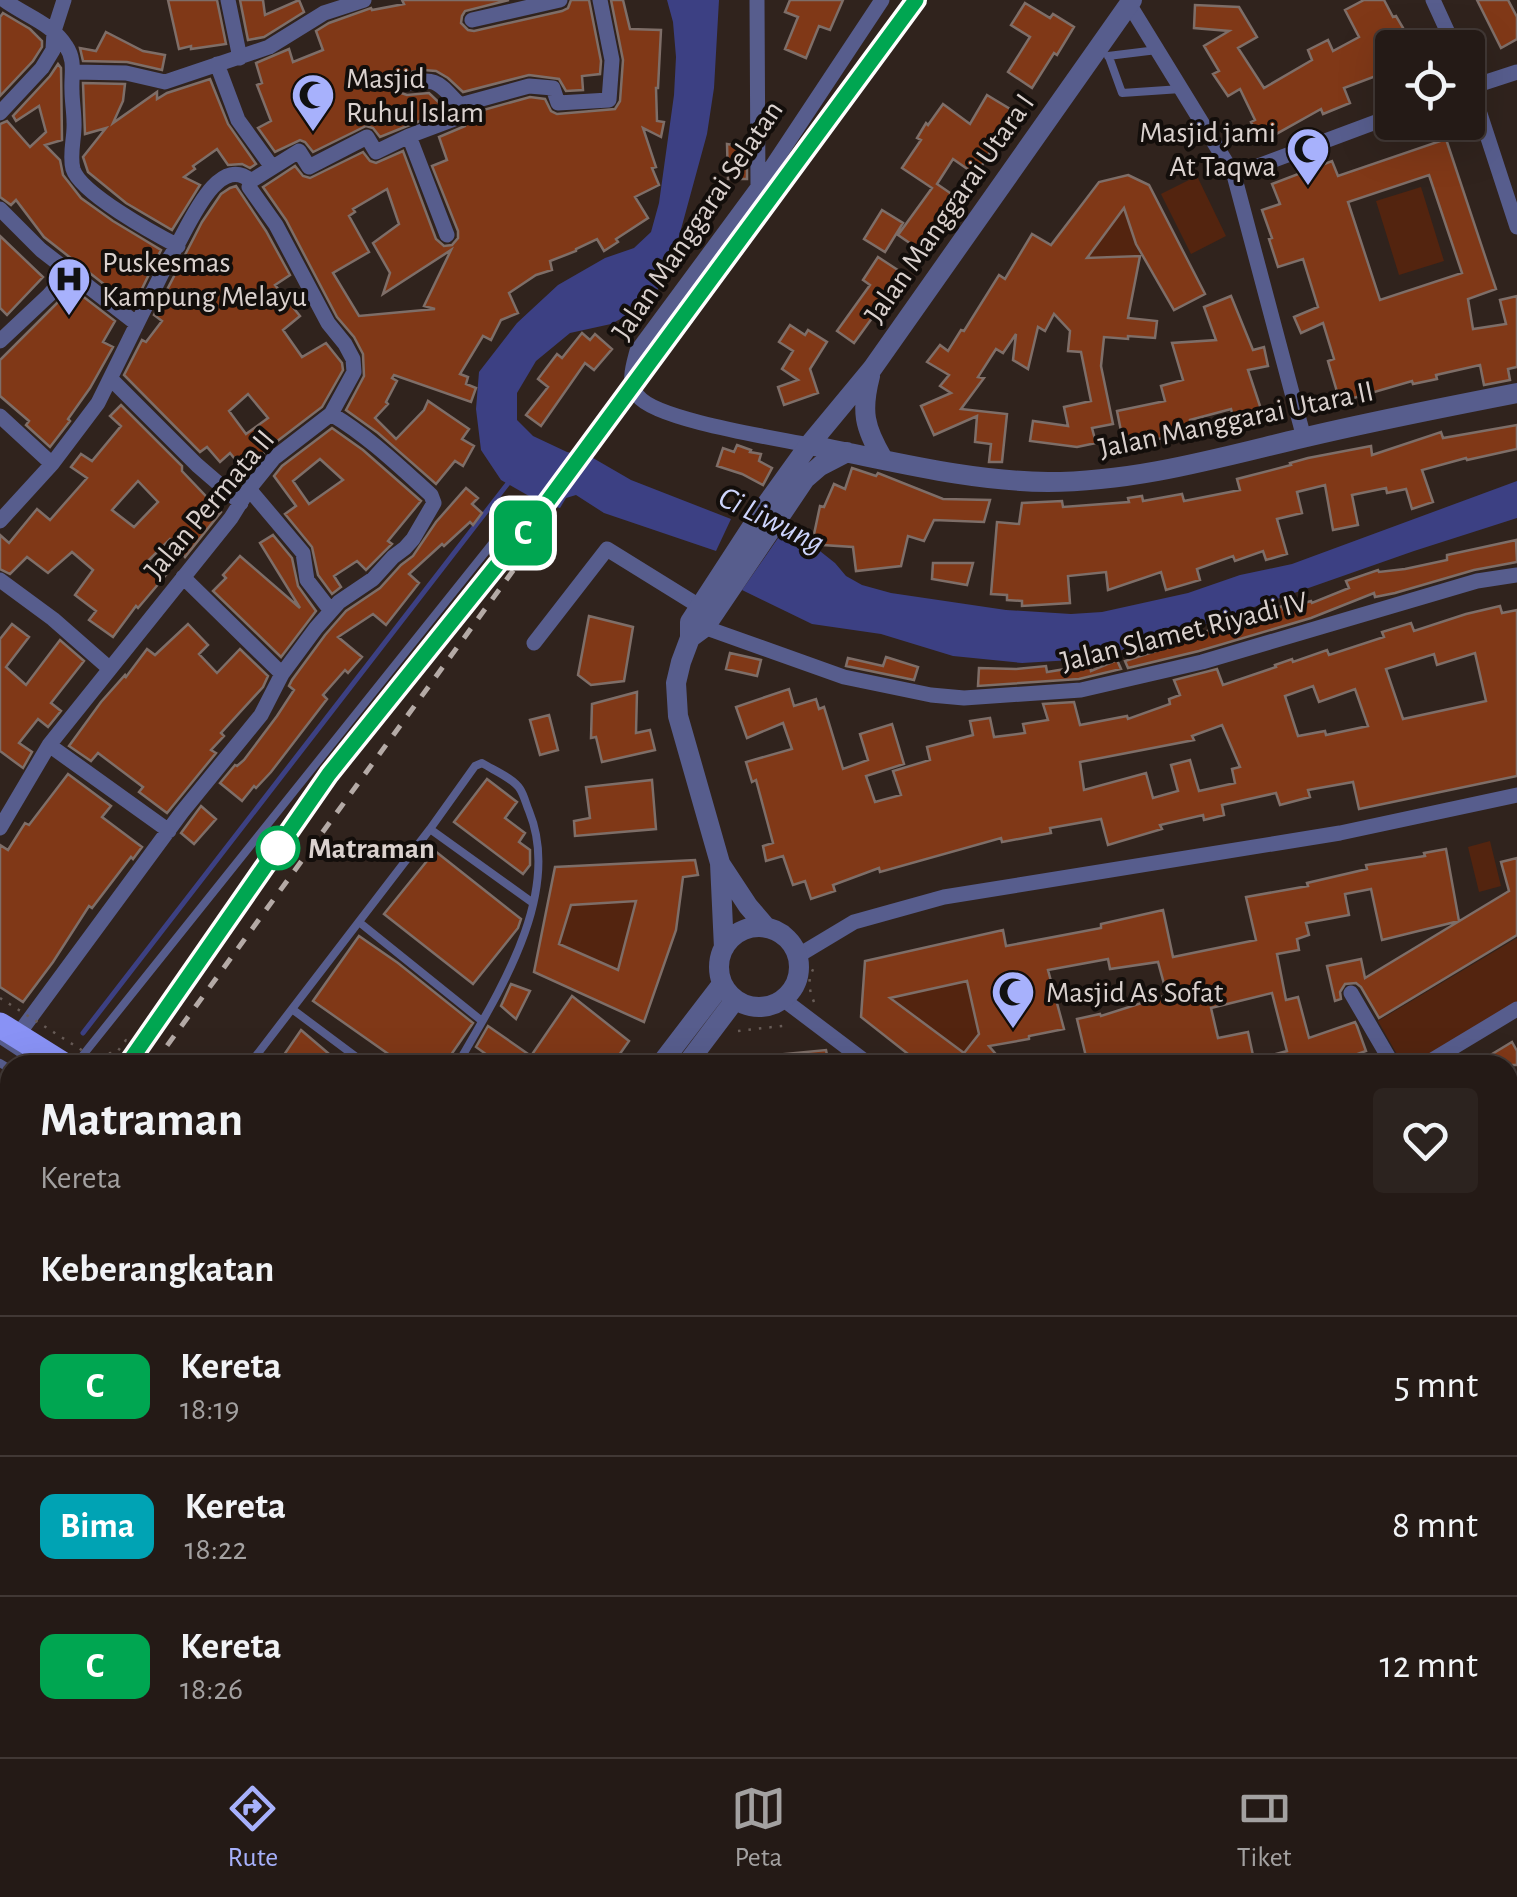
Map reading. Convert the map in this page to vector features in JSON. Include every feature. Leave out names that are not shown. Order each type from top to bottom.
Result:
[{"type":"main road","points":[[6,1034],[45,1055]]},
{"type":"street","points":[[0,113],[42,68],[53,50],[54,31],[64,0]]},
{"type":"street","points":[[228,0],[240,58]]},
{"type":"street","points":[[74,72],[126,73],[165,82],[269,47],[328,6],[364,0]]},
{"type":"street","points":[[472,20],[497,6],[560,0]]},
{"type":"street","points":[[460,106],[529,86],[553,88],[558,102],[610,100],[612,60],[600,0]]},
{"type":"street","points":[[757,0],[758,187]]},
{"type":"street","name":"Jalan Manggarai Selatan","points":[[846,452],[677,418],[641,400],[632,385],[632,370],[637,352],[758,187],[882,0]]},
{"type":"street","points":[[1433,0],[1446,30]]},
{"type":"street","points":[[1131,2],[1234,175],[1304,438]]},
{"type":"street","name":"Jalan Manggarai Utara I","points":[[775,507],[809,445],[872,369],[1104,53],[1131,2]]},
{"type":"street","points":[[3,3],[54,31],[72,57],[74,173],[92,192],[178,246]]},
{"type":"street","points":[[217,64],[238,120],[272,167]]},
{"type":"street","points":[[1485,79],[1517,72]]},
{"type":"street","points":[[406,84],[432,81],[460,106]]},
{"type":"street","points":[[0,521],[52,464],[98,403],[170,257],[211,186],[239,174],[250,180],[299,151],[309,167],[367,137],[376,152],[457,118],[460,106]]},
{"type":"street","points":[[1234,175],[1375,122]]},
{"type":"street","points":[[1485,131],[1517,227]]},
{"type":"street","points":[[409,136],[447,235]]},
{"type":"street","name":"Jalan Permata II","points":[[0,828],[50,745],[231,518],[274,458],[331,414],[354,372],[345,344],[322,314],[250,180]]},
{"type":"street","points":[[0,209],[40,250],[137,324]]},
{"type":"street","points":[[0,341],[69,272]]},
{"type":"street","points":[[872,369],[864,399],[866,419],[869,436],[883,459]]},
{"type":"street","points":[[110,378],[197,465],[245,496],[304,553],[307,580],[332,611]]},
{"type":"street","name":"Jalan Manggarai Utara II","points":[[846,452],[988,480],[1102,480],[1174,469],[1517,393]]},
{"type":"street","points":[[6,1034],[261,715],[282,674],[316,628],[339,602],[373,580],[405,548],[434,503],[431,495],[372,442],[331,414]]},
{"type":"street","points":[[0,416],[52,464]]},
{"type":"street","points":[[724,948],[735,935],[750,928],[766,927],[780,932],[799,955],[799,980],[784,1000],[760,1008],[728,992],[718,966],[724,948],[720,863],[678,716],[676,684],[681,662],[696,624],[775,507],[820,466],[846,452]]},
{"type":"street","name":"Jalan Slamet Riyadi IV","points":[[534,643],[606,550],[696,624],[844,677],[964,698],[1080,690],[1202,662],[1477,581],[1517,576]]},
{"type":"street","points":[[183,577],[282,674]]},
{"type":"street","points":[[0,580],[110,668]]},
{"type":"street","points":[[50,745],[169,831]]},
{"type":"street","points":[[799,955],[854,922],[944,897],[1340,833],[1517,795]]},
{"type":"street","points":[[720,863],[766,927]]},
{"type":"street","points":[[669,1055],[728,992]]},
{"type":"street","points":[[692,1055],[728,992]]},
{"type":"street","points":[[1352,993],[1387,1055]]},
{"type":"street","points":[[784,1000],[857,1055]]},
{"type":"street","points":[[1441,1055],[1517,1009]]},
{"type":"lane","points":[[1158,50],[1104,53],[1122,93],[1182,89]]},
{"type":"lane","points":[[84,1055],[519,510]]},
{"type":"lane","points":[[256,1055],[482,762],[519,786],[536,828],[540,871],[521,942],[463,1055]]},
{"type":"lane","points":[[430,829],[533,902]]},
{"type":"lane","points":[[359,922],[482,1021]]},
{"type":"lane","points":[[292,1009],[353,1055]]},
{"type":"lane","points":[[6,1034],[28,1055]]},
{"type":"path","points":[[0,998],[88,1055]]},
{"type":"path","points":[[97,1055],[117,1052],[126,1040],[142,1052]]},
{"type":"shaded area","points":[[667,0],[719,0],[707,134],[668,277],[643,307],[611,324],[570,333],[536,361],[517,393],[517,420],[533,436],[567,452],[593,458],[631,480],[731,519],[716,551],[604,513],[576,495],[566,498],[560,508],[543,504],[501,480],[481,450],[476,409],[479,372],[517,323],[558,285],[605,258],[634,248],[651,232],[659,203],[674,95],[676,57]]},
{"type":"shaded area","points":[[1197,176],[1226,236],[1191,254],[1161,194]]},
{"type":"shaded area","points":[[1421,187],[1444,261],[1399,275],[1376,201]]},
{"type":"shaded area","points":[[1124,208],[1140,255],[1105,257],[1099,286],[1071,280]]},
{"type":"shaded area","points":[[1517,481],[1517,518],[1163,639],[1089,659],[1022,663],[953,656],[881,634],[812,624],[742,590],[785,528],[811,544],[846,576],[891,593],[1006,610],[1102,612],[1292,564]]},
{"type":"shaded area","points":[[1490,841],[1501,886],[1479,892],[1468,847]]},
{"type":"shaded area","points":[[636,901],[618,970],[559,944],[571,905]]},
{"type":"shaded area","points":[[1517,938],[1517,1004],[1432,1055],[1397,1055],[1378,1021]]},
{"type":"shaded area","points":[[967,981],[979,1034],[964,1053],[890,998]]},
{"type":"building","points":[[168,0],[217,0],[226,44],[179,49]]},
{"type":"building","points":[[240,0],[263,0],[265,15],[299,0],[304,12],[264,37],[248,40]]},
{"type":"building","points":[[402,0],[509,0],[465,11],[461,23],[474,31],[562,11],[571,0],[589,0],[600,74],[582,76],[583,90],[566,91],[559,79],[529,75],[463,92],[436,71],[404,73],[395,81],[398,92],[429,93],[447,110],[380,137],[366,126],[313,152],[300,140],[275,152],[258,128],[271,121],[257,85],[262,83],[256,63],[289,49],[293,62],[323,50],[316,31],[371,8],[404,4]]},
{"type":"building","points":[[611,0],[623,0],[630,29],[661,30],[656,88],[657,121],[664,122],[661,137],[643,128],[659,185],[635,197],[648,218],[604,251],[597,239],[550,261],[552,270],[536,275],[509,293],[518,313],[501,320],[491,340],[483,336],[460,374],[468,377],[466,384],[476,388],[471,402],[394,375],[392,378],[397,381],[388,404],[375,418],[396,439],[428,401],[469,429],[462,439],[474,446],[463,466],[455,461],[436,484],[346,410],[364,376],[363,354],[337,317],[286,220],[263,187],[295,166],[310,178],[363,152],[376,163],[403,151],[436,239],[444,246],[452,245],[458,231],[432,166],[447,160],[439,137],[465,126],[469,114],[530,97],[545,99],[557,114],[615,109],[620,101],[623,60]],"holes":[[[387,189],[399,224],[373,243],[390,273],[383,294],[451,250],[424,306],[435,309],[359,316],[333,273],[369,252],[349,216],[355,212],[353,209]]]},
{"type":"building","points":[[790,0],[843,0],[830,30],[819,26],[806,58],[785,49],[798,17],[785,12]]},
{"type":"building","points":[[1364,0],[1384,0],[1404,30],[1375,30],[1375,76],[1344,88],[1350,103],[1323,114],[1321,109],[1262,142],[1240,89],[1228,96],[1213,74],[1219,71],[1204,46],[1229,31],[1194,28],[1195,5],[1239,7],[1257,37],[1238,48],[1264,88],[1312,60],[1308,50],[1328,40],[1333,51],[1359,37],[1345,10]]},
{"type":"building","points":[[1477,0],[1508,0],[1517,17],[1517,39],[1501,48]]},
{"type":"building","points":[[1025,3],[1074,27],[1032,88],[1008,72],[1030,37],[1011,25]]},
{"type":"building","points":[[3,13],[30,29],[42,41],[42,47],[0,96],[0,17]]},
{"type":"building","points":[[106,32],[143,51],[165,55],[162,70],[127,62],[83,61],[80,48],[96,51]]},
{"type":"building","points":[[58,64],[62,140],[45,145],[60,160],[63,175],[81,198],[161,250],[133,307],[44,237],[16,200],[11,205],[0,197],[0,124],[7,121],[30,147],[46,132],[39,106],[16,121],[13,116]]},
{"type":"building","points":[[210,79],[228,124],[256,164],[250,168],[228,165],[217,149],[193,166],[195,169],[184,177],[200,185],[172,230],[126,203],[88,172],[83,157],[106,128],[85,134],[83,83],[125,84],[123,101],[113,123],[157,92],[157,99]]},
{"type":"building","points":[[987,95],[1015,112],[976,175],[953,159],[937,184],[956,197],[917,248],[898,235],[932,188],[902,168],[921,140],[917,138],[926,123],[943,104],[970,124]]},
{"type":"building","points":[[1446,140],[1496,289],[1468,299],[1473,329],[1506,324],[1500,300],[1517,296],[1517,367],[1508,369],[1510,380],[1484,385],[1480,365],[1340,402],[1328,361],[1334,359],[1323,323],[1301,333],[1294,317],[1318,307],[1303,259],[1278,267],[1262,210],[1280,204],[1272,184],[1332,161],[1338,176]],"holes":[[[1429,175],[1462,273],[1380,300],[1348,202]]]},
{"type":"building","points":[[727,144],[747,147],[747,179],[728,179]]},
{"type":"building","points":[[1128,175],[1149,185],[1205,294],[1174,310],[1136,244],[1124,208],[1087,258],[1140,256],[1128,318],[1157,321],[1155,338],[1104,337],[1101,366],[1113,424],[1092,428],[1096,443],[1077,447],[1030,441],[1033,421],[1068,426],[1064,407],[1091,401],[1081,352],[1068,351],[1070,331],[1054,314],[1045,331],[1038,327],[1028,369],[1013,360],[1016,334],[1003,353],[996,349],[978,377],[984,378],[961,409],[1007,414],[1002,462],[989,462],[991,444],[975,442],[977,416],[934,435],[921,406],[951,393],[940,386],[949,375],[927,362],[940,345],[948,351],[999,275],[1005,279],[1032,234],[1051,245],[1099,182]]},
{"type":"building","points":[[236,186],[290,275],[275,285],[300,316],[283,330],[302,357],[326,343],[343,370],[322,407],[267,449],[247,474],[230,453],[220,462],[207,447],[200,452],[124,375],[142,340],[146,342],[162,321],[154,315],[202,222],[221,194]],"holes":[[[248,394],[268,418],[246,434],[229,411]]]},
{"type":"building","points":[[882,210],[903,223],[885,252],[864,239]]},
{"type":"building","points":[[0,236],[43,277],[7,315],[0,308]]},
{"type":"building","points":[[878,257],[904,274],[854,343],[837,331],[870,285],[863,280]]},
{"type":"building","points":[[72,288],[115,321],[103,342],[113,347],[70,421],[50,447],[26,425],[29,421],[0,396],[0,360]]},
{"type":"building","points":[[1231,296],[1253,350],[1264,347],[1268,366],[1248,370],[1263,415],[1235,424],[1231,409],[1190,420],[1192,432],[1124,446],[1117,411],[1165,401],[1161,386],[1183,380],[1172,343],[1216,340],[1204,307]]},
{"type":"building","points":[[790,325],[827,342],[810,369],[818,393],[784,405],[778,387],[798,380],[782,369],[793,351],[779,342]]},
{"type":"building","points":[[582,333],[590,340],[595,334],[612,349],[594,370],[585,363],[541,426],[526,415],[548,387],[538,379],[557,354],[562,358]]},
{"type":"building","points":[[121,405],[221,512],[185,557],[170,539],[148,561],[166,575],[113,637],[89,620],[96,611],[75,595],[93,570],[72,552],[48,573],[27,557],[10,574],[0,569],[0,535],[9,543],[37,509],[50,520],[87,478],[71,467],[81,454],[92,461],[121,426],[110,416]],"holes":[[[138,481],[158,502],[134,527],[112,510]]]},
{"type":"building","points":[[1517,425],[1517,449],[1422,470],[1433,502],[1412,509],[1406,489],[1387,493],[1386,488],[1352,495],[1358,525],[1333,530],[1325,485],[1297,492],[1302,513],[1277,519],[1287,554],[1266,560],[1263,551],[1235,561],[1233,556],[1197,569],[1200,580],[1166,590],[1161,572],[1108,590],[1106,572],[1068,576],[1070,603],[1022,606],[1022,601],[1007,600],[1007,595],[991,594],[997,522],[1019,524],[1022,503],[1062,501],[1063,507],[1182,494],[1184,501],[1240,490],[1237,479],[1308,458],[1371,446],[1372,455],[1441,432],[1443,438]]},
{"type":"building","points":[[332,428],[421,501],[388,541],[392,544],[366,570],[357,561],[334,576],[341,587],[332,594],[318,575],[312,547],[285,514],[296,506],[274,476]],"holes":[[[320,459],[343,480],[309,504],[293,481]]]},
{"type":"building","points":[[737,445],[761,454],[759,461],[772,468],[763,485],[717,466],[723,448],[734,452]]},
{"type":"building","points":[[852,468],[876,476],[878,473],[943,499],[990,500],[984,522],[934,520],[924,541],[908,536],[901,566],[856,571],[853,547],[823,545],[813,539],[820,506],[824,507],[834,484],[845,489]]},
{"type":"building","points":[[466,488],[478,498],[472,504],[482,513],[473,525],[470,522],[409,574],[419,583],[386,625],[373,614],[338,637],[362,657],[323,695],[327,699],[271,772],[242,801],[220,783],[244,760],[277,716],[294,690],[289,686],[292,680],[346,611],[380,588],[413,556]]},
{"type":"building","points":[[273,535],[292,558],[298,586],[316,611],[281,657],[213,591],[240,556],[300,608],[260,543]]},
{"type":"building","points":[[1516,540],[1517,562],[1395,593],[1375,597],[1374,593],[1311,618],[1199,651],[1128,668],[1125,661],[1282,606],[1283,609],[1312,603],[1349,588],[1346,581],[1378,570],[1447,560],[1447,555]]},
{"type":"building","points":[[933,563],[973,563],[967,585],[932,579]]},
{"type":"building","points":[[1500,606],[1502,613],[1517,610],[1517,776],[1359,809],[1353,782],[1308,790],[1310,797],[1280,805],[1276,793],[1222,805],[1224,815],[1204,820],[1203,815],[1160,825],[1162,829],[1108,845],[1101,819],[1050,828],[1051,833],[1002,842],[1001,838],[880,872],[879,868],[833,885],[835,891],[811,899],[805,881],[793,885],[783,856],[766,861],[763,846],[773,843],[756,780],[752,782],[746,762],[792,749],[783,723],[747,738],[736,707],[789,689],[794,706],[816,699],[819,709],[824,707],[843,769],[868,760],[860,734],[892,724],[904,764],[866,776],[875,802],[901,795],[893,771],[930,760],[927,747],[973,735],[970,721],[990,718],[994,737],[1025,733],[1023,724],[1048,720],[1043,704],[1074,702],[1080,725],[1127,716],[1128,719],[1170,704],[1169,699],[1180,695],[1174,680],[1217,669],[1223,685],[1292,659],[1293,662],[1327,650],[1329,655],[1384,637],[1382,632],[1411,623],[1414,631]],"holes":[[[1475,653],[1486,701],[1403,719],[1386,669],[1434,654],[1437,665]],[[1313,686],[1319,702],[1355,689],[1368,726],[1298,736],[1285,696]],[[1222,725],[1240,767],[1232,769],[1235,783],[1199,791],[1190,760],[1171,765],[1178,791],[1153,798],[1146,773],[1084,790],[1080,762],[1194,740],[1192,736]]]},
{"type":"building","points":[[589,616],[633,627],[624,681],[591,685],[578,675]]},
{"type":"building","points":[[12,624],[29,637],[6,667],[26,685],[60,640],[84,661],[51,703],[61,711],[48,727],[38,719],[19,743],[32,752],[23,768],[0,751],[0,639]]},
{"type":"building","points":[[188,624],[208,645],[199,654],[217,673],[240,649],[268,676],[263,687],[221,733],[224,736],[211,750],[216,753],[167,813],[139,792],[143,787],[98,753],[91,761],[69,746],[147,649],[155,655]]},
{"type":"building","points":[[730,653],[761,660],[757,676],[726,669]]},
{"type":"building","points":[[886,657],[918,667],[914,680],[846,666],[848,658],[883,666]]},
{"type":"building","points":[[1117,660],[1121,669],[1079,679],[978,686],[979,668],[1046,666],[1047,672],[1090,665],[1091,671]]},
{"type":"building","points":[[637,692],[636,733],[650,730],[655,750],[602,762],[596,737],[591,738],[592,704]]},
{"type":"building","points":[[549,715],[558,750],[540,755],[530,720]]},
{"type":"building","points":[[68,774],[111,806],[102,817],[142,847],[92,908],[89,906],[23,1002],[0,987],[0,845],[8,850],[25,823],[29,825]]},
{"type":"building","points":[[487,779],[517,802],[505,818],[525,833],[519,842],[530,850],[530,865],[523,874],[454,822]]},
{"type":"building","points":[[652,780],[656,829],[575,836],[574,821],[590,818],[586,787]]},
{"type":"building","points":[[201,806],[216,819],[194,844],[181,833]]},
{"type":"building","points":[[1446,849],[1459,921],[1382,940],[1371,889],[1345,894],[1349,915],[1306,923],[1309,935],[1297,939],[1299,950],[1277,954],[1286,1000],[1298,997],[1309,1038],[1355,1022],[1366,1051],[1355,1055],[1272,1055],[1287,1051],[1272,993],[1211,1008],[1218,1038],[1248,1032],[1253,1055],[1086,1055],[1077,1019],[1101,1016],[1167,995],[1158,962],[1110,969],[1108,959],[1048,970],[1064,1029],[989,1046],[997,1055],[909,1055],[861,1017],[865,961],[1003,930],[1006,946],[1101,928],[1101,924],[1163,910],[1173,957],[1256,940],[1246,897],[1308,886],[1307,883],[1367,869],[1366,865],[1425,856],[1424,853]],"holes":[[[967,981],[979,1034],[964,1053],[890,998]]]},
{"type":"building","points":[[435,851],[521,919],[473,984],[384,914]]},
{"type":"building","points":[[1517,858],[1517,935],[1379,1018],[1356,983],[1345,984],[1341,999],[1335,1001],[1327,966],[1361,959],[1365,978],[1509,891],[1501,862]]},
{"type":"building","points":[[695,860],[698,875],[683,877],[676,930],[644,1022],[534,972],[555,867]],"holes":[[[636,901],[618,970],[559,944],[571,905]]]},
{"type":"building","points":[[359,936],[473,1023],[451,1055],[390,1055],[313,1001]]},
{"type":"building","points":[[511,984],[530,991],[516,1019],[501,1006]]},
{"type":"building","points":[[572,996],[629,1041],[619,1055],[532,1055]]},
{"type":"building","points":[[488,1026],[530,1055],[487,1055],[476,1047]]},
{"type":"building","points":[[301,1030],[330,1055],[284,1055]]},
{"type":"building","points":[[1512,1042],[1517,1051],[1517,1055],[1491,1055]]},
{"type":"building","points":[[826,1050],[827,1055],[776,1055]]},
{"type":"waterway","points":[[83,1033],[509,482]]},
{"type":"railway","points":[[134,1055],[329,775],[542,509],[916,0]]},
{"type":"railway","points":[[160,1055],[539,535]]},
{"type":"train","name":"C","points":[[134,1055],[329,774],[542,509],[916,0]]},
{"type":"place","name":"Masjid Ruhul Islam","points":[[313,133]]},
{"type":"place","name":"Masjid jami At Taqwa","points":[[1308,187]]},
{"type":"place","name":"Puskesmas Kampung Melayu","points":[[69,317]]},
{"type":"place","name":"Matraman","points":[[278,848]]},
{"type":"place","name":"Masjid As Sofat","points":[[1013,1030]]},
{"type":"water label","name":"Ci Liwung","points":[[772,519]]}]
